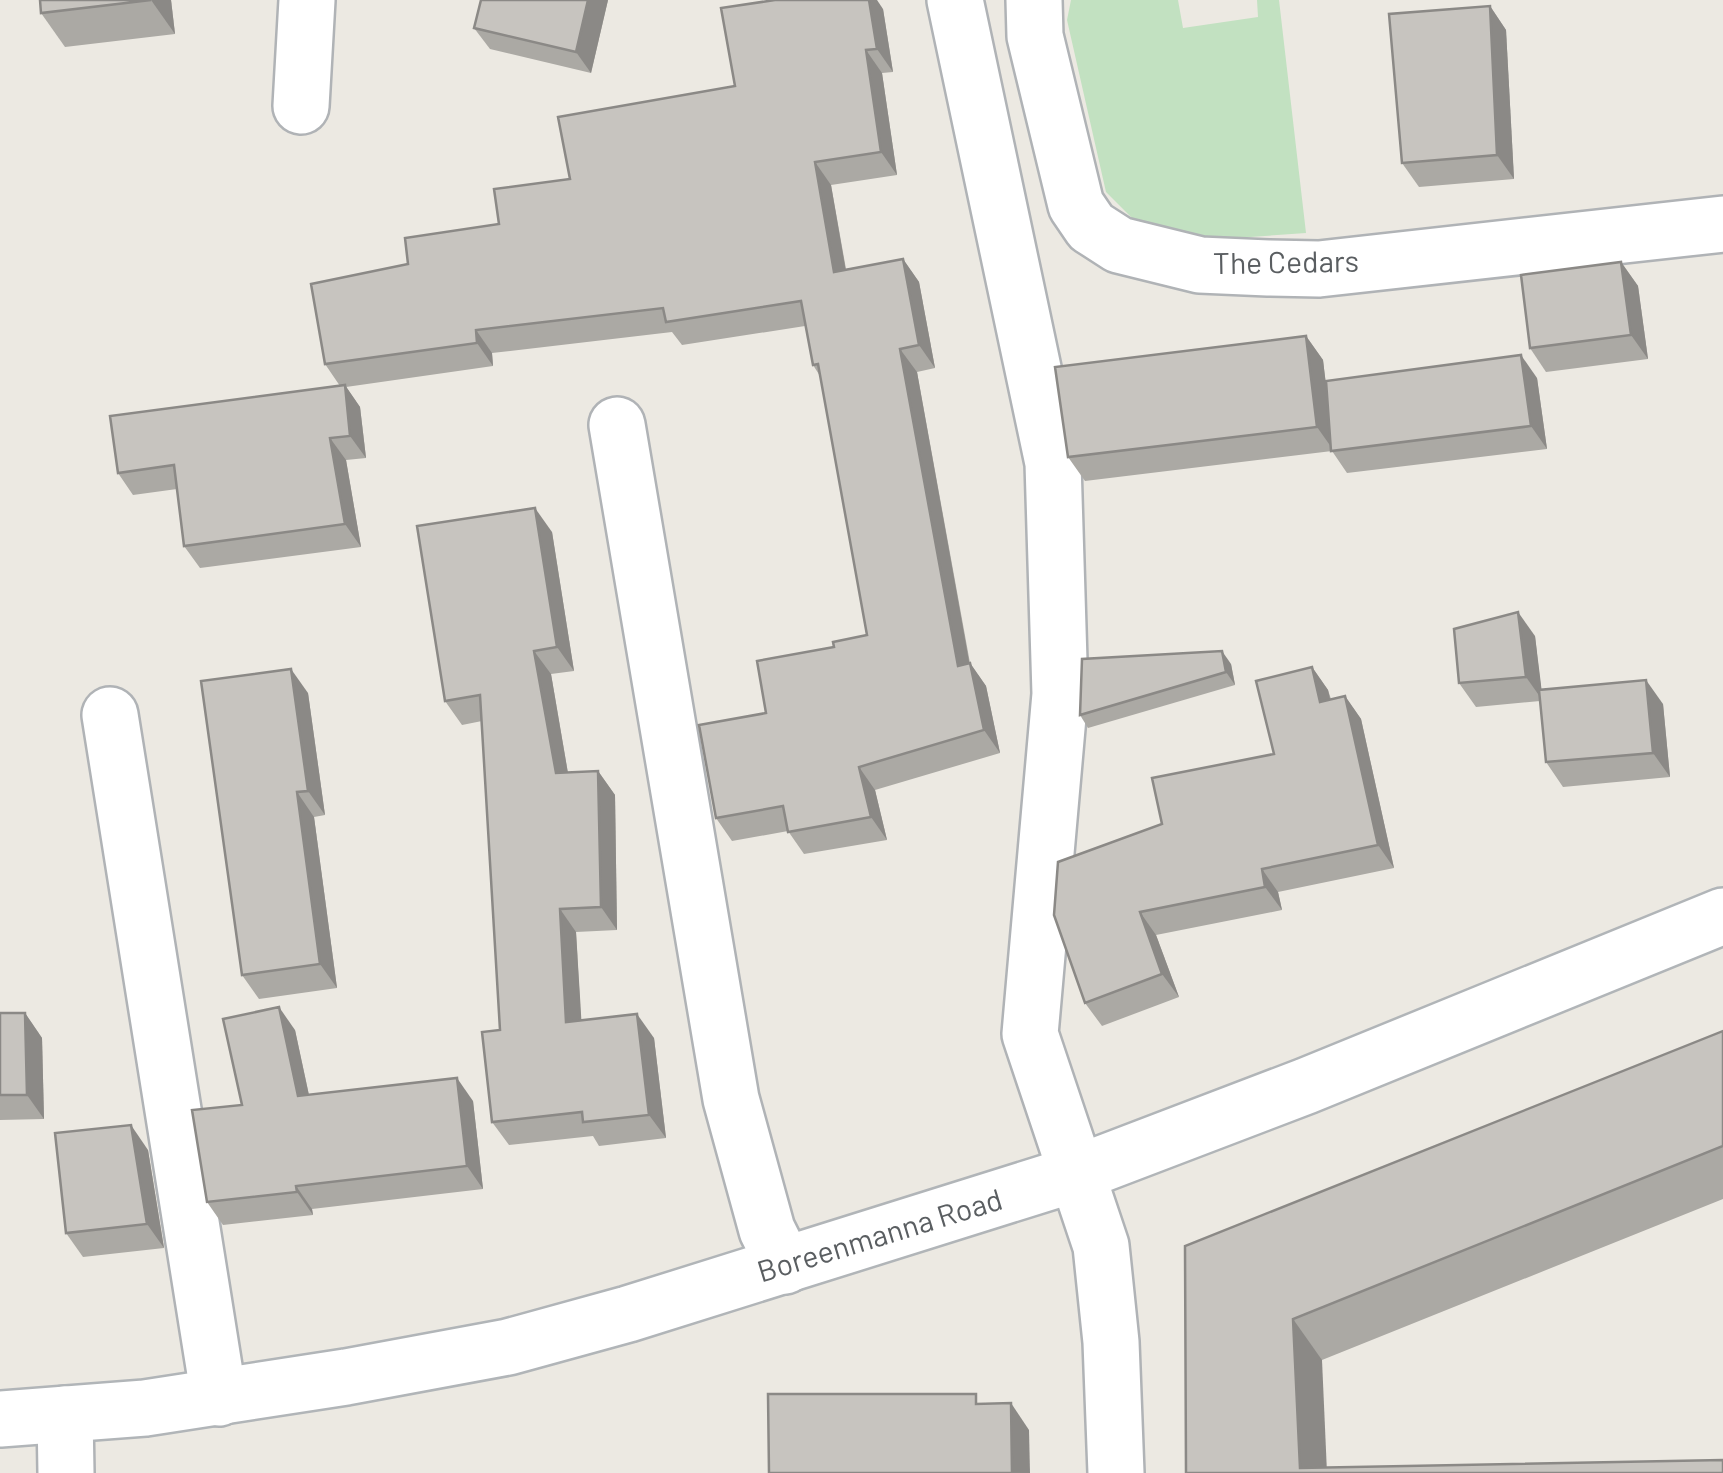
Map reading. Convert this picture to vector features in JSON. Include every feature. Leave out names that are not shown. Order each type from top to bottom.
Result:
[{"type":"street","points":[[301,106],[307,0]]},
{"type":"street","points":[[954,0],[1053,464],[1060,694],[1030,1034],[1101,1246],[1111,1342],[1116,1473]]},
{"type":"street","name":"The Cedars","points":[[1034,0],[1035,36],[1076,206],[1091,227],[1120,245],[1200,264],[1319,269],[1723,224]]},
{"type":"street","points":[[617,425],[731,1099],[768,1230],[784,1266]]},
{"type":"street","points":[[110,715],[219,1398]]},
{"type":"street","name":"Boreenmanna Road","points":[[0,1419],[219,1398],[508,1348],[1078,1173],[1306,1086],[1723,916]]},
{"type":"street","points":[[66,1414],[66,1473]]},
{"type":"green space","points":[[1071,0],[1178,0],[1183,28],[1258,17],[1257,0],[1279,0],[1306,233],[1222,239],[1139,225],[1106,192],[1067,20]]},
{"type":"building","points":[[40,0],[151,0],[41,13]]},
{"type":"building","points":[[481,0],[588,0],[576,52],[474,28]]},
{"type":"building","points":[[775,0],[869,0],[877,49],[866,50],[881,152],[815,162],[834,272],[903,259],[919,345],[900,349],[958,666],[970,663],[984,730],[859,767],[871,817],[788,832],[783,806],[716,818],[699,725],[766,713],[757,661],[834,647],[833,642],[867,635],[818,364],[813,365],[801,301],[666,322],[663,308],[476,330],[477,343],[325,364],[311,284],[408,264],[405,238],[499,224],[494,189],[570,179],[558,117],[735,86],[721,8]]},
{"type":"building","points":[[1490,6],[1497,155],[1402,163],[1389,14]]},
{"type":"building","points":[[1621,262],[1631,335],[1530,348],[1521,275]]},
{"type":"building","points":[[1306,336],[1317,427],[1068,457],[1055,367]]},
{"type":"building","points":[[1521,355],[1531,426],[1331,451],[1326,381]]},
{"type":"building","points":[[345,385],[350,436],[330,438],[345,524],[184,546],[174,465],[118,473],[110,416]]},
{"type":"building","points":[[535,508],[557,647],[534,651],[556,773],[598,771],[601,907],[560,909],[566,1022],[637,1014],[649,1115],[583,1122],[582,1112],[492,1122],[482,1032],[500,1030],[480,695],[445,701],[417,526]]},
{"type":"building","points":[[1518,612],[1526,677],[1459,683],[1454,629]]},
{"type":"building","points":[[1222,651],[1226,672],[1080,715],[1082,659]]},
{"type":"building","points":[[1312,667],[1320,702],[1345,696],[1378,845],[1262,869],[1265,887],[1140,912],[1162,974],[1085,1003],[1054,915],[1058,862],[1162,824],[1152,778],[1274,754],[1256,681]]},
{"type":"building","points":[[291,669],[308,791],[297,792],[320,964],[242,975],[201,681]]},
{"type":"building","points":[[1646,680],[1653,753],[1546,762],[1539,690]]},
{"type":"building","points":[[279,1007],[298,1096],[457,1078],[467,1166],[296,1186],[297,1192],[207,1202],[192,1110],[242,1105],[223,1019]]},
{"type":"building","points":[[0,1013],[25,1013],[27,1095],[0,1095]]},
{"type":"building","points":[[1723,1031],[1723,1146],[1293,1319],[1300,1468],[1723,1460],[1723,1473],[1186,1473],[1185,1246]]},
{"type":"building","points":[[131,1125],[147,1224],[66,1233],[55,1133]]},
{"type":"building","points":[[768,1394],[976,1394],[976,1404],[1011,1403],[1012,1473],[769,1473]]}]
